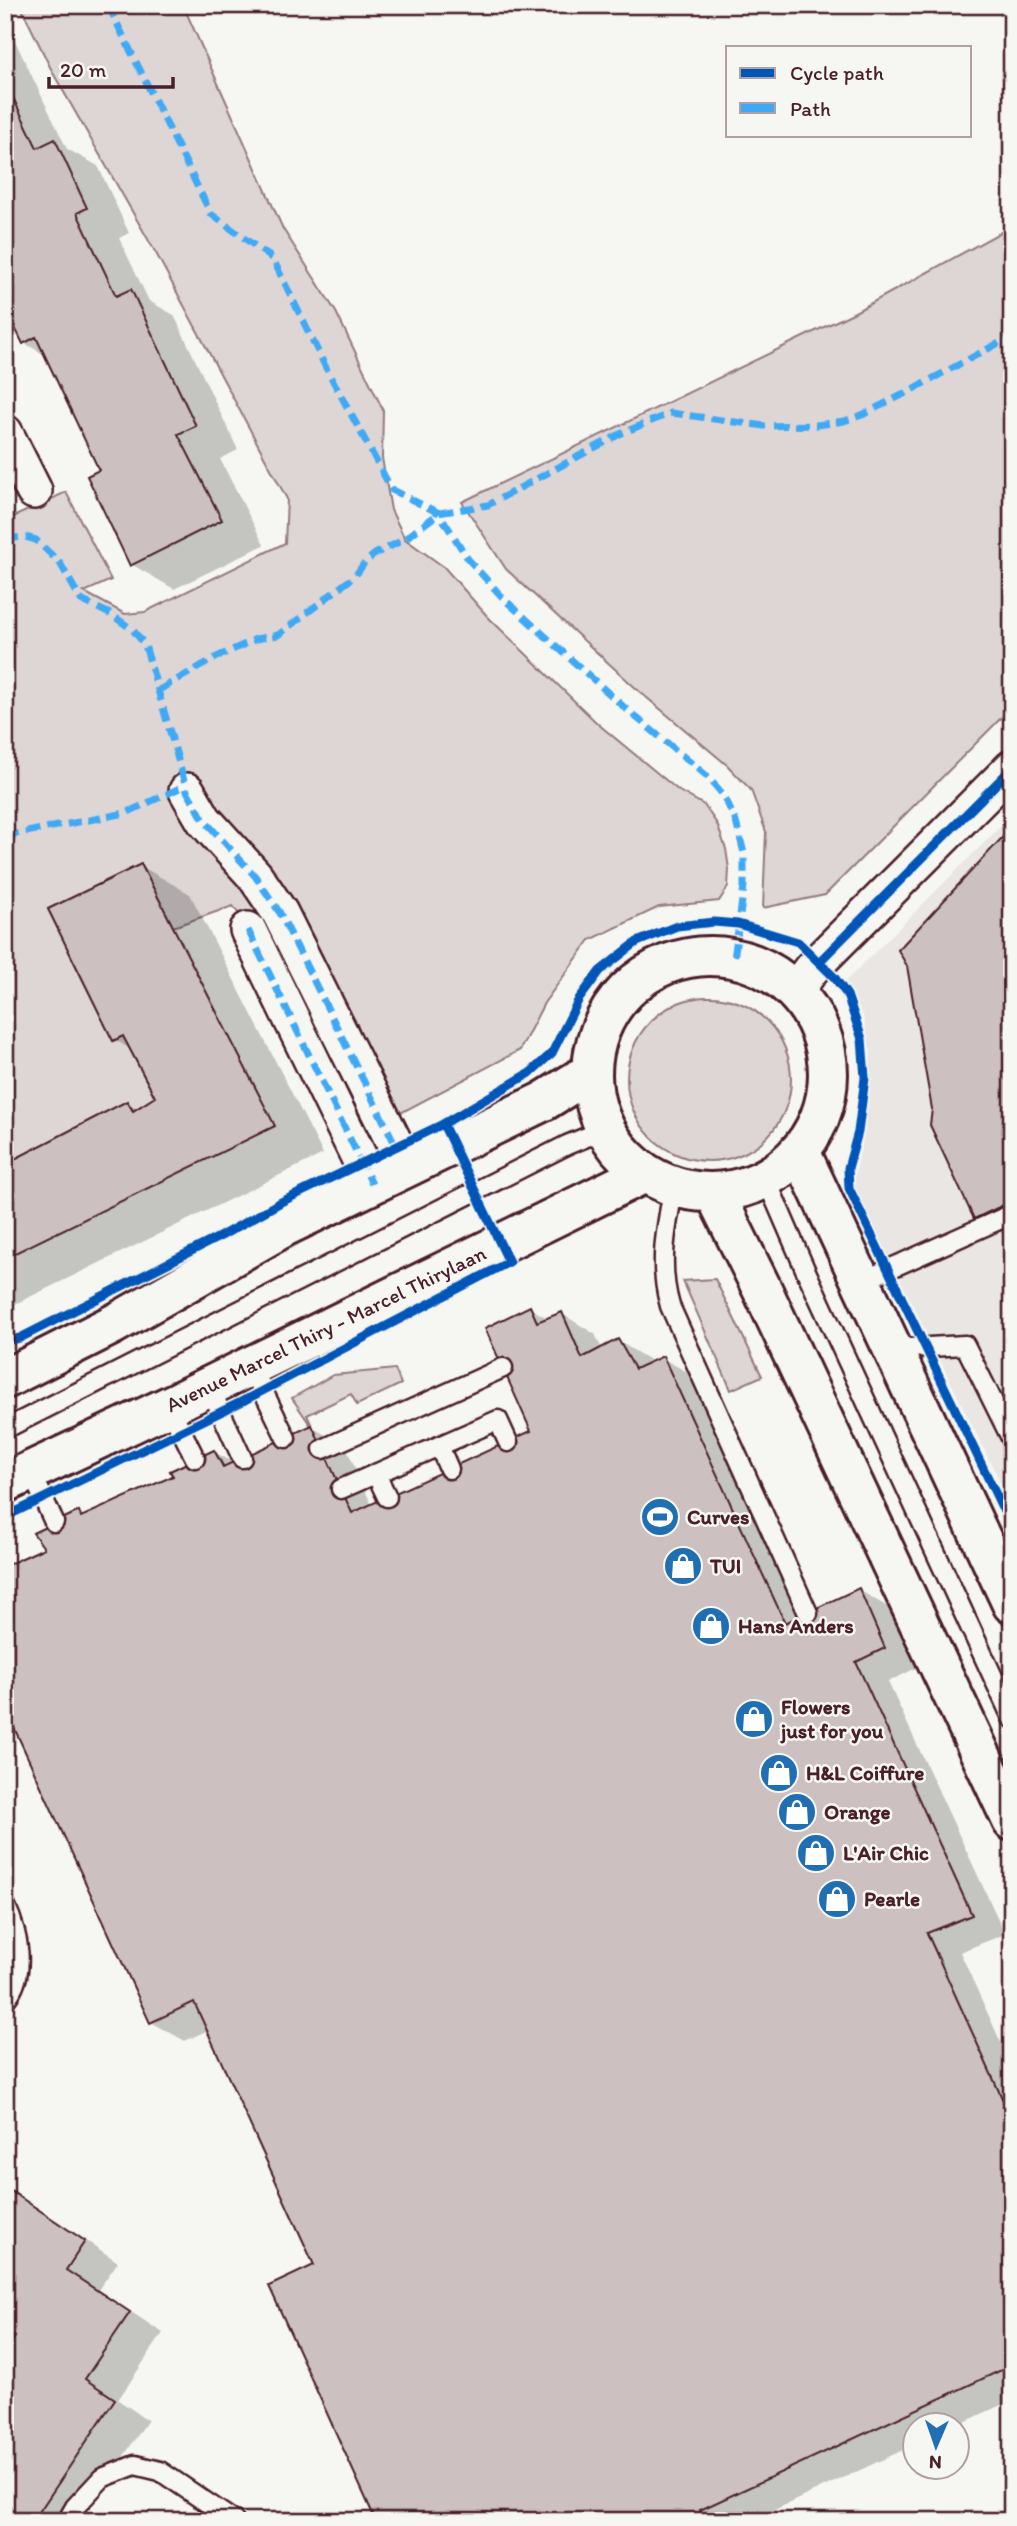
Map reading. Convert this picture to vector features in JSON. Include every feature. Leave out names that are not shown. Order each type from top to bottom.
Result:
[{"type":"main road","points":[[708,957],[734,959],[756,966],[777,977],[794,991],[810,1011],[821,1033],[828,1070],[824,1108],[814,1131],[800,1151],[766,1179],[741,1188],[713,1192],[660,1180],[630,1161],[606,1129],[595,1101],[592,1071],[595,1046],[604,1022],[618,1000],[636,982],[658,968],[682,960],[708,957]]},
{"type":"main road","points":[[5,1378],[114,1324],[284,1227],[544,1101],[592,1071]]},
{"type":"main road","points":[[800,1151],[1012,1604]]},
{"type":"main road","name":"Avenue Marcel Thiry - Marcel Thirylaan","points":[[18,1477],[251,1366],[660,1180]]},
{"type":"main road","points":[[713,1192],[768,1302],[1012,1821]]},
{"type":"street","points":[[5,433],[34,491]]},
{"type":"street","points":[[794,991],[812,968],[1012,768]]},
{"type":"street","points":[[187,791],[204,820],[255,876],[280,913],[396,1146]]},
{"type":"street","points":[[248,930],[372,1184]]},
{"type":"lane","points":[[5,1429],[567,1145],[606,1129]]},
{"type":"lane","points":[[766,1179],[1012,1718]]},
{"type":"lane","points":[[660,1180],[664,1283],[670,1306],[808,1613]]},
{"type":"lane","points":[[860,1282],[1012,1214]]},
{"type":"lane","points":[[892,1349],[965,1345],[1012,1440]]},
{"type":"lane","points":[[251,1366],[286,1438]]},
{"type":"lane","points":[[323,1449],[503,1368]]},
{"type":"lane","points":[[209,1386],[242,1458]]},
{"type":"lane","points":[[169,1406],[195,1458]]},
{"type":"lane","points":[[341,1489],[498,1420],[508,1442]]},
{"type":"lane","points":[[439,1446],[449,1469]]},
{"type":"lane","points":[[376,1474],[387,1497]]},
{"type":"lane","points":[[18,1477],[54,1522]]},
{"type":"lane","points":[[5,1904],[21,1956],[11,1994],[5,2000]]},
{"type":"lane","points":[[67,2521],[75,2507],[102,2478],[135,2465],[160,2471],[234,2521]]},
{"type":"shaded area","points":[[20,5],[183,5],[283,229],[336,312],[383,410],[382,458],[391,510],[405,539],[444,567],[488,617],[598,724],[679,791],[704,805],[717,824],[726,849],[728,887],[719,901],[659,907],[590,940],[544,1003],[520,1050],[391,1118],[266,910],[244,921],[233,906],[173,927],[141,864],[48,909],[113,1041],[123,1036],[155,1097],[133,1111],[127,1101],[5,1164],[5,521],[66,492],[111,580],[84,592],[125,614],[145,612],[285,543],[287,499],[157,255],[53,73]]},
{"type":"shaded area","points":[[1012,226],[1012,707],[825,895],[763,908],[766,832],[751,790],[727,765],[640,692],[506,569],[462,502],[855,312]]},
{"type":"shaded area","points":[[1012,815],[1012,1506],[853,1184],[865,1130],[871,1053],[863,1016],[846,981]]},
{"type":"shaded area","points":[[709,997],[741,1003],[767,1021],[785,1047],[791,1079],[785,1111],[767,1137],[741,1155],[709,1161],[677,1155],[651,1137],[633,1111],[627,1079],[633,1047],[651,1021],[677,1003]]},
{"type":"shaded area","points":[[715,1279],[762,1376],[731,1390],[683,1281]]},
{"type":"shaded area","points":[[395,1369],[401,1384],[357,1405],[351,1394],[307,1415],[330,1466],[195,1527],[170,1471],[214,1450],[224,1467],[311,1426],[292,1398],[333,1375]]},
{"type":"building","points":[[5,81],[37,148],[55,139],[87,208],[77,213],[116,296],[131,289],[196,426],[178,434],[222,520],[130,566],[87,476],[99,470],[36,337],[23,344],[5,307]]},
{"type":"building","points":[[1012,827],[1012,1201],[974,1219],[930,1125],[932,1109],[907,966],[898,950]]},
{"type":"building","points":[[141,864],[275,1126],[5,1258],[5,1164],[127,1101],[133,1111],[155,1097],[123,1036],[113,1041],[48,909]]},
{"type":"building","points":[[530,1306],[537,1322],[562,1312],[582,1358],[618,1339],[635,1369],[663,1356],[785,1623],[859,1588],[885,1648],[856,1662],[972,1915],[927,1933],[1012,2120],[1012,2369],[1010,2366],[915,2410],[902,2410],[902,2416],[700,2510],[705,2521],[376,2521],[269,2286],[314,2265],[194,2002],[150,2023],[5,1708],[5,1566],[44,1548],[33,1533],[79,1511],[81,1517],[173,1476],[170,1471],[214,1450],[223,1467],[312,1425],[352,1513],[531,1431],[485,1328]]},
{"type":"building","points":[[5,2187],[85,2241],[66,2270],[130,2312],[85,2379],[115,2399],[33,2521],[5,2521],[5,2351],[15,2337],[5,2330]]},
{"type":"marked path","points":[[108,5],[211,214],[273,259],[325,366],[392,490],[439,513],[468,559],[504,599],[625,708],[707,776],[724,796],[736,822],[744,853],[744,886],[734,959]]},
{"type":"marked path","points":[[159,690],[217,657],[256,639],[278,635],[355,576],[375,554],[405,539],[439,513],[488,505],[622,433],[671,413],[764,426],[817,425],[844,421],[902,395],[1012,336]]},
{"type":"marked path","points":[[5,539],[25,537],[36,540],[60,563],[81,600],[112,615],[133,630],[145,645],[187,791],[204,820],[255,876],[280,913],[396,1146]]},
{"type":"marked path","points":[[5,836],[126,813],[184,786]]},
{"type":"marked path","points":[[248,930],[372,1184]]},
{"type":"cycle path","points":[[819,962],[1012,768]]},
{"type":"cycle path","points":[[5,1341],[20,1338],[221,1236],[281,1202],[443,1124],[530,1073],[552,1053],[579,999],[600,971],[637,942],[677,926],[714,922],[738,924],[798,942],[835,978],[847,995],[862,1039],[865,1078],[858,1132],[848,1168],[849,1188],[1012,1528]]},
{"type":"cycle path","points":[[5,1517],[241,1402],[509,1262],[443,1124]]},
{"type":"place","name":"Curves","points":[[660,1517]]},
{"type":"place","name":"TUI","points":[[683,1566]]},
{"type":"place","name":"Hans Anders","points":[[711,1626]]},
{"type":"place","name":"Flowers just for you","points":[[754,1719]]},
{"type":"place","name":"H&L Coiffure","points":[[779,1773]]},
{"type":"place","name":"Orange","points":[[797,1812]]},
{"type":"place","name":"L'Air Chic","points":[[816,1853]]},
{"type":"place","name":"Pearle","points":[[837,1899]]}]
